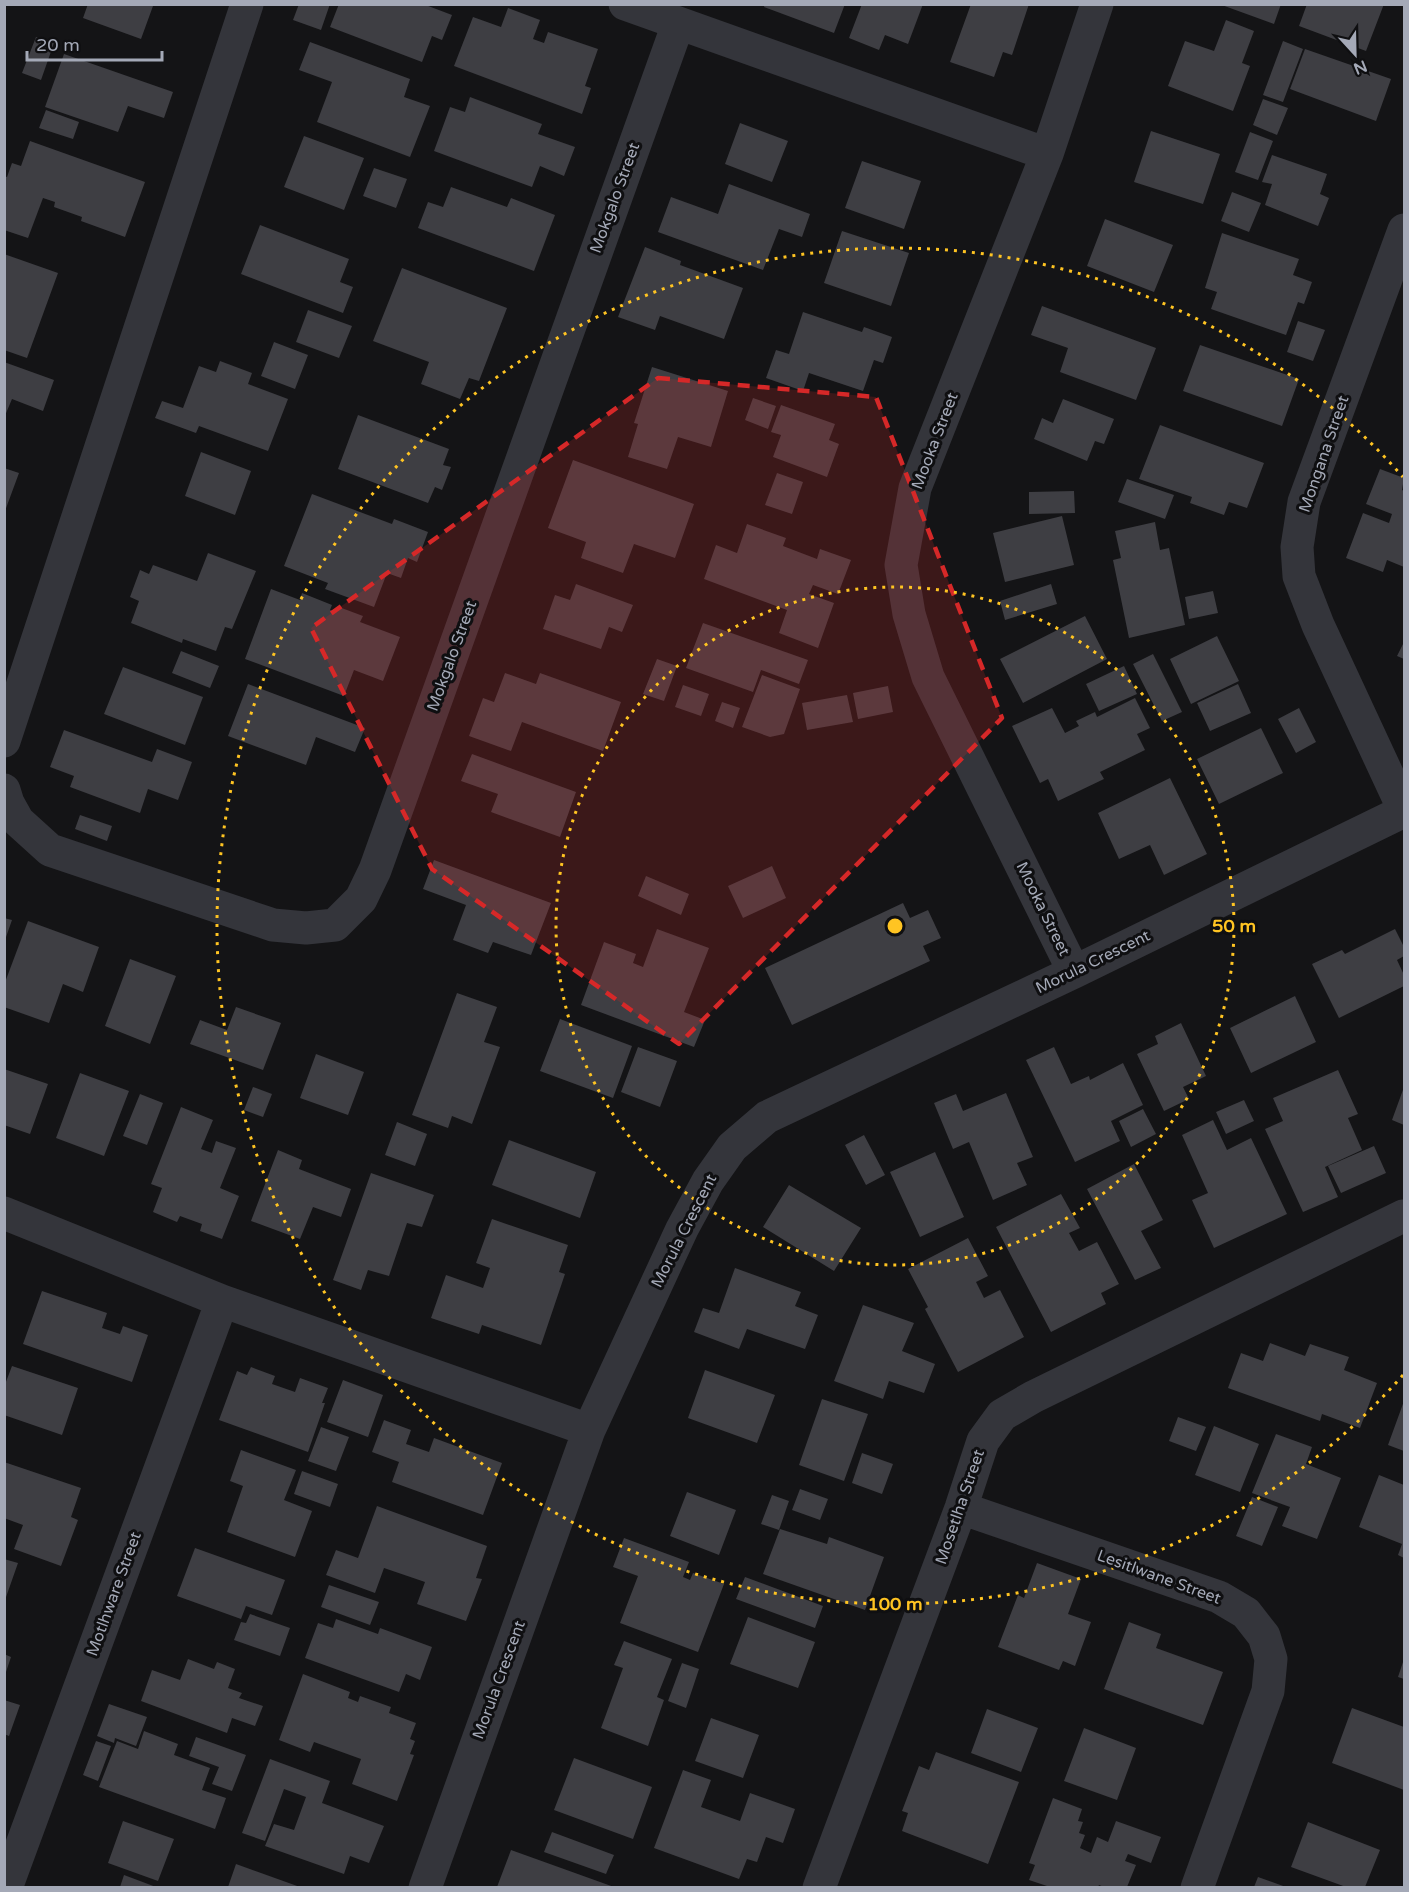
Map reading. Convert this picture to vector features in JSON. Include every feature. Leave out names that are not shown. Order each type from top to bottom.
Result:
[{"type":"street","points":[[4,741],[247,4]]},
{"type":"street","points":[[625,4],[1047,154]]},
{"type":"street","name":"Mooka Street","points":[[1074,972],[928,677],[909,614],[901,565],[915,488],[1047,154],[1097,4]]},
{"type":"street","name":"Mokgalo Street","points":[[4,790],[18,821],[50,850],[273,925],[306,928],[335,924],[361,899],[375,870],[678,24]]},
{"type":"street","name":"Mongana Street","points":[[1404,230],[1304,502],[1297,547],[1299,576],[1310,606],[1404,810]]},
{"type":"street","name":"Morula Crescent","points":[[425,1887],[589,1430],[682,1229],[708,1181],[732,1148],[767,1117],[1074,972],[1404,810]]},
{"type":"street","points":[[4,1213],[222,1301],[589,1430]]},
{"type":"street","name":"Mosetlha Street","points":[[819,1887],[961,1508],[983,1441],[1002,1415],[1033,1397],[1403,1216]]},
{"type":"street","name":"Motlhware Street","points":[[6,1887],[222,1301]]},
{"type":"street","name":"Lesitlwane Street","points":[[961,1508],[1220,1598],[1246,1613],[1264,1636],[1271,1659],[1268,1690],[1197,1887]]},
{"type":"highlighted area","points":[[658,378],[876,397],[1002,718],[679,1044],[432,869],[311,628]]},
{"type":"building","points":[[88,4],[150,4],[153,6],[141,39],[83,18]]},
{"type":"building","points":[[299,4],[330,4],[321,30],[293,20]]},
{"type":"building","points":[[339,4],[423,4],[452,15],[442,40],[432,36],[422,62],[330,27]]},
{"type":"building","points":[[765,4],[845,4],[834,33],[764,7]]},
{"type":"building","points":[[862,4],[923,4],[908,44],[885,35],[879,50],[849,38]]},
{"type":"building","points":[[971,4],[1029,4],[1012,55],[1003,52],[994,77],[950,62]]},
{"type":"building","points":[[1219,4],[1281,4],[1274,24]]},
{"type":"building","points":[[1307,4],[1384,4],[1366,51],[1299,26]]},
{"type":"building","points":[[508,8],[540,20],[533,39],[544,43],[548,32],[598,49],[585,86],[591,88],[582,114],[454,66],[473,17],[501,27]]},
{"type":"building","points":[[1226,20],[1254,31],[1242,63],[1250,66],[1233,111],[1168,86],[1185,41],[1214,51]]},
{"type":"building","points":[[36,37],[54,43],[41,80],[22,73]]},
{"type":"building","points":[[1283,41],[1303,49],[1283,102],[1263,95]]},
{"type":"building","points":[[310,42],[410,79],[404,97],[430,106],[410,157],[317,122],[332,82],[299,70]]},
{"type":"building","points":[[1305,49],[1391,79],[1376,121],[1290,89]]},
{"type":"building","points":[[64,54],[173,92],[164,118],[128,106],[118,132],[45,107]]},
{"type":"building","points":[[470,97],[542,124],[538,134],[575,147],[564,176],[540,166],[532,187],[434,151],[450,107],[465,112]]},
{"type":"building","points":[[1263,99],[1288,108],[1277,135],[1253,125]]},
{"type":"building","points":[[46,110],[79,122],[73,139],[39,128]]},
{"type":"building","points":[[740,123],[788,141],[772,182],[725,164]]},
{"type":"building","points":[[1151,131],[1220,154],[1203,204],[1134,182]]},
{"type":"building","points":[[1250,132],[1273,141],[1258,180],[1235,172]]},
{"type":"building","points":[[304,136],[364,158],[344,210],[284,187]]},
{"type":"building","points":[[30,141],[145,182],[125,237],[81,221],[82,217],[54,207],[55,202],[43,198],[28,238],[4,230],[4,176],[7,177],[12,163],[21,166]]},
{"type":"building","points":[[1272,155],[1327,174],[1320,194],[1329,198],[1318,226],[1265,205],[1272,184],[1262,182]]},
{"type":"building","points":[[862,161],[921,181],[904,229],[845,208]]},
{"type":"building","points":[[374,168],[407,179],[396,208],[363,196]]},
{"type":"building","points":[[729,184],[810,214],[802,237],[779,229],[763,270],[658,232],[671,197],[718,214]]},
{"type":"building","points":[[451,187],[507,207],[511,198],[555,215],[534,271],[418,228],[428,202],[443,207]]},
{"type":"building","points":[[1232,192],[1261,203],[1249,232],[1221,221]]},
{"type":"building","points":[[1105,219],[1173,245],[1154,292],[1087,266]]},
{"type":"building","points":[[260,225],[349,259],[340,282],[353,287],[343,313],[241,274]]},
{"type":"building","points":[[842,231],[909,253],[891,306],[824,283]]},
{"type":"building","points":[[1222,233],[1299,259],[1293,275],[1312,282],[1304,304],[1298,302],[1286,335],[1211,309],[1217,292],[1205,288]]},
{"type":"building","points":[[645,247],[681,261],[680,265],[743,288],[724,339],[660,316],[655,330],[618,317]]},
{"type":"building","points":[[4,254],[58,273],[27,358],[4,350]]},
{"type":"building","points":[[402,268],[507,308],[479,381],[469,378],[460,399],[421,384],[429,362],[373,341]]},
{"type":"building","points":[[1042,306],[1156,348],[1136,400],[1060,372],[1068,348],[1031,335]]},
{"type":"building","points":[[308,310],[352,326],[339,358],[296,342]]},
{"type":"building","points":[[803,312],[862,332],[864,327],[892,337],[883,363],[874,360],[863,391],[809,373],[803,391],[766,378],[776,350],[789,354]]},
{"type":"building","points":[[1298,321],[1325,330],[1313,361],[1287,352]]},
{"type":"building","points":[[274,342],[308,355],[295,389],[261,376]]},
{"type":"building","points":[[1200,345],[1299,379],[1282,426],[1183,391]]},
{"type":"building","points":[[220,361],[252,373],[248,384],[288,399],[268,451],[199,426],[196,433],[155,418],[162,401],[183,408],[199,366],[216,372]]},
{"type":"building","points":[[4,362],[54,380],[43,411],[12,399],[4,418]]},
{"type":"building","points":[[652,367],[728,391],[711,447],[678,437],[667,469],[628,457],[638,424],[634,423]]},
{"type":"building","points":[[753,398],[776,406],[768,429],[745,420]]},
{"type":"building","points":[[1063,399],[1114,419],[1104,444],[1095,441],[1087,461],[1034,439],[1042,418],[1053,423]]},
{"type":"building","points":[[781,405],[835,424],[829,440],[839,444],[827,477],[773,457],[781,435],[771,432]]},
{"type":"building","points":[[358,415],[449,449],[443,465],[451,467],[442,490],[435,487],[428,503],[338,469]]},
{"type":"building","points":[[1160,425],[1264,463],[1247,508],[1229,502],[1224,515],[1190,503],[1192,497],[1139,479]]},
{"type":"building","points":[[201,452],[251,471],[235,515],[185,496]]},
{"type":"building","points":[[573,460],[694,504],[675,558],[634,544],[623,573],[581,558],[586,542],[548,528]]},
{"type":"building","points":[[4,468],[19,473],[5,511],[4,511]]},
{"type":"building","points":[[1380,469],[1404,478],[1402,490],[1404,491],[1404,567],[1387,560],[1383,572],[1346,558],[1363,513],[1389,523],[1392,514],[1366,504]]},
{"type":"building","points":[[777,473],[803,482],[792,514],[765,505]]},
{"type":"building","points":[[1127,479],[1174,495],[1165,519],[1118,502]]},
{"type":"building","points":[[1074,491],[1075,513],[1029,514],[1029,492]]},
{"type":"building","points":[[312,494],[392,524],[394,519],[428,532],[417,562],[408,558],[401,578],[387,573],[374,607],[325,589],[328,583],[284,566]]},
{"type":"building","points":[[1062,516],[1074,565],[1005,582],[993,533]]},
{"type":"building","points":[[1155,522],[1160,550],[1169,548],[1185,625],[1129,638],[1113,560],[1121,558],[1115,531]]},
{"type":"building","points":[[747,524],[786,538],[783,546],[817,559],[820,549],[851,560],[838,594],[813,585],[809,594],[834,603],[818,648],[779,633],[787,610],[704,579],[716,545],[737,553]]},
{"type":"building","points":[[208,553],[256,571],[232,629],[225,627],[216,651],[183,639],[182,643],[131,623],[139,601],[130,597],[140,570],[149,574],[153,565],[197,581]]},
{"type":"building","points":[[576,584],[633,605],[622,632],[609,627],[601,649],[543,629],[555,595],[570,600]]},
{"type":"building","points":[[1051,584],[1057,604],[1005,620],[1000,601]]},
{"type":"building","points":[[271,589],[300,600],[302,593],[332,605],[330,610],[337,612],[339,607],[363,616],[360,622],[400,637],[383,681],[354,670],[344,696],[245,659]]},
{"type":"building","points":[[1213,591],[1218,613],[1189,619],[1185,597]]},
{"type":"building","points":[[1085,616],[1107,659],[1023,703],[1000,659]]},
{"type":"building","points":[[703,623],[808,660],[799,684],[761,670],[753,692],[686,668]]},
{"type":"building","points":[[1217,636],[1239,681],[1191,704],[1170,659]]},
{"type":"building","points":[[1404,642],[1404,659],[1397,656]]},
{"type":"building","points":[[181,651],[219,666],[210,688],[172,673]]},
{"type":"building","points":[[1153,654],[1182,712],[1162,721],[1133,664]]},
{"type":"building","points":[[657,659],[677,666],[664,701],[643,694]]},
{"type":"building","points":[[1124,666],[1137,694],[1099,711],[1086,684]]},
{"type":"building","points":[[123,667],[203,697],[185,745],[104,714]]},
{"type":"building","points":[[505,673],[536,684],[540,673],[621,702],[603,751],[522,722],[511,751],[469,736],[483,698],[494,702]]},
{"type":"building","points":[[762,675],[800,689],[784,734],[770,737],[742,727]]},
{"type":"building","points":[[248,684],[365,728],[355,752],[316,737],[306,765],[228,736]]},
{"type":"building","points":[[1238,684],[1251,713],[1210,731],[1197,703]]},
{"type":"building","points":[[683,685],[709,694],[701,716],[675,707]]},
{"type":"building","points":[[888,686],[893,712],[858,719],[853,693]]},
{"type":"building","points":[[847,695],[853,722],[807,730],[802,703]]},
{"type":"building","points":[[1135,698],[1150,728],[1137,734],[1145,750],[1100,772],[1104,779],[1058,801],[1048,779],[1040,783],[1012,726],[1052,708],[1065,733],[1079,726],[1076,721],[1095,712],[1097,717]]},
{"type":"building","points":[[722,702],[740,708],[733,728],[715,721]]},
{"type":"building","points":[[1299,708],[1316,742],[1296,753],[1278,719]]},
{"type":"building","points":[[1261,728],[1283,773],[1219,804],[1197,759]]},
{"type":"building","points":[[64,730],[152,762],[157,749],[192,762],[178,800],[148,789],[140,813],[70,787],[74,776],[50,767]]},
{"type":"building","points":[[472,754],[576,792],[560,837],[491,812],[498,794],[461,781]]},
{"type":"building","points":[[1170,778],[1207,854],[1164,875],[1150,845],[1119,859],[1098,813]]},
{"type":"building","points":[[80,815],[112,826],[107,841],[75,829]]},
{"type":"building","points":[[434,860],[551,903],[531,955],[493,942],[488,953],[453,940],[466,905],[423,889]]},
{"type":"building","points":[[772,866],[786,898],[743,918],[728,886]]},
{"type":"building","points":[[646,876],[689,894],[681,915],[638,896]]},
{"type":"building","points":[[903,903],[910,918],[928,910],[941,938],[923,946],[930,961],[792,1025],[765,968]]},
{"type":"building","points":[[4,918],[12,920],[5,940],[4,939]]},
{"type":"building","points":[[28,921],[99,947],[83,992],[63,984],[49,1023],[4,1007],[4,985]]},
{"type":"building","points":[[657,929],[709,948],[684,1012],[705,1020],[694,1047],[581,1005],[604,942],[636,954],[633,963],[643,967]]},
{"type":"building","points":[[1395,929],[1404,947],[1404,956],[1397,960],[1404,975],[1404,986],[1339,1018],[1312,964],[1342,950],[1345,954]]},
{"type":"building","points":[[130,959],[176,976],[150,1044],[105,1026]]},
{"type":"building","points":[[457,993],[497,1007],[484,1042],[500,1047],[472,1124],[452,1116],[448,1128],[412,1115]]},
{"type":"building","points":[[1295,996],[1316,1042],[1251,1073],[1230,1028]]},
{"type":"building","points":[[236,1007],[281,1023],[263,1070],[190,1044],[200,1020],[227,1030]]},
{"type":"building","points":[[560,1019],[632,1046],[613,1098],[540,1071]]},
{"type":"building","points":[[1181,1023],[1206,1076],[1183,1087],[1189,1099],[1164,1111],[1137,1054],[1158,1044],[1155,1036]]},
{"type":"building","points":[[638,1047],[677,1061],[660,1107],[621,1092]]},
{"type":"building","points":[[1054,1047],[1071,1084],[1089,1076],[1090,1080],[1123,1063],[1143,1105],[1111,1121],[1120,1141],[1075,1162],[1026,1060]]},
{"type":"building","points":[[316,1054],[364,1072],[348,1115],[300,1098]]},
{"type":"building","points":[[4,1069],[48,1084],[30,1134],[4,1125]]},
{"type":"building","points":[[1338,1070],[1358,1114],[1348,1118],[1362,1150],[1325,1167],[1338,1197],[1303,1212],[1265,1129],[1283,1121],[1273,1098]]},
{"type":"building","points":[[80,1073],[129,1091],[104,1156],[56,1138]]},
{"type":"building","points":[[253,1087],[272,1094],[263,1117],[244,1110]]},
{"type":"building","points":[[1404,1087],[1404,1125],[1392,1120]]},
{"type":"building","points":[[1006,1093],[1033,1157],[1017,1163],[1027,1185],[993,1200],[969,1142],[953,1149],[934,1103],[956,1094],[963,1111]]},
{"type":"building","points":[[140,1094],[163,1103],[147,1145],[123,1136]]},
{"type":"building","points":[[1244,1100],[1254,1121],[1226,1134],[1216,1112]]},
{"type":"building","points":[[181,1107],[213,1120],[201,1149],[212,1153],[216,1141],[236,1148],[220,1188],[239,1196],[222,1239],[200,1231],[202,1224],[180,1216],[177,1222],[153,1212],[162,1188],[151,1184]]},
{"type":"building","points":[[1143,1109],[1156,1134],[1131,1147],[1119,1121]]},
{"type":"building","points":[[1213,1120],[1227,1150],[1251,1138],[1287,1214],[1214,1248],[1192,1200],[1208,1193],[1182,1135]]},
{"type":"building","points":[[397,1122],[427,1134],[415,1166],[385,1155]]},
{"type":"building","points":[[864,1135],[885,1175],[866,1185],[845,1145]]},
{"type":"building","points":[[509,1140],[596,1172],[580,1218],[492,1185]]},
{"type":"building","points":[[1374,1146],[1386,1173],[1341,1193],[1328,1166]]},
{"type":"building","points":[[278,1150],[302,1160],[299,1169],[351,1189],[341,1217],[313,1207],[300,1239],[251,1221]]},
{"type":"building","points":[[935,1152],[964,1217],[920,1237],[890,1172]]},
{"type":"building","points":[[1134,1164],[1163,1220],[1141,1231],[1161,1268],[1135,1280],[1087,1189]]},
{"type":"building","points":[[371,1173],[434,1195],[422,1227],[407,1223],[389,1276],[368,1270],[361,1290],[333,1280]]},
{"type":"building","points":[[789,1185],[861,1228],[834,1271],[763,1227]]},
{"type":"building","points":[[1061,1194],[1080,1228],[1069,1233],[1079,1251],[1097,1242],[1119,1284],[1101,1293],[1106,1304],[1051,1332],[996,1227]]},
{"type":"building","points":[[492,1219],[568,1245],[559,1272],[565,1274],[541,1345],[482,1325],[479,1334],[431,1318],[446,1275],[483,1288],[490,1268],[476,1263]]},
{"type":"building","points":[[968,1238],[988,1276],[976,1282],[984,1298],[1000,1290],[1024,1337],[958,1372],[925,1309],[928,1307],[908,1269]]},
{"type":"building","points":[[735,1268],[801,1292],[795,1306],[818,1315],[805,1349],[747,1329],[739,1349],[694,1332],[703,1308],[719,1313]]},
{"type":"building","points":[[42,1291],[107,1313],[102,1328],[120,1334],[123,1326],[148,1335],[132,1382],[23,1344]]},
{"type":"building","points":[[863,1305],[914,1323],[902,1351],[935,1364],[924,1393],[889,1381],[883,1399],[834,1381]]},
{"type":"building","points":[[1270,1343],[1305,1356],[1310,1344],[1349,1357],[1344,1370],[1377,1383],[1360,1428],[1322,1414],[1320,1421],[1228,1388],[1241,1353],[1263,1361]]},
{"type":"building","points":[[12,1366],[78,1388],[62,1435],[4,1415],[4,1387]]},
{"type":"building","points":[[251,1367],[275,1376],[272,1384],[295,1392],[300,1378],[328,1388],[308,1452],[219,1420],[237,1371],[247,1375]]},
{"type":"building","points":[[705,1370],[775,1395],[757,1443],[688,1418]]},
{"type":"building","points":[[343,1380],[383,1395],[368,1437],[327,1422]]},
{"type":"building","points":[[822,1399],[868,1414],[844,1481],[799,1465]]},
{"type":"building","points":[[1404,1401],[1404,1451],[1388,1445]]},
{"type":"building","points":[[1178,1417],[1206,1427],[1196,1451],[1169,1441]]},
{"type":"building","points":[[384,1420],[411,1430],[406,1444],[429,1452],[434,1438],[502,1463],[483,1515],[392,1482],[399,1462],[372,1452]]},
{"type":"building","points":[[1214,1426],[1259,1444],[1240,1492],[1195,1475]]},
{"type":"building","points":[[321,1427],[349,1437],[336,1471],[308,1461]]},
{"type":"building","points":[[1276,1434],[1312,1447],[1306,1464],[1341,1478],[1317,1539],[1282,1526],[1290,1507],[1252,1493]]},
{"type":"building","points":[[241,1450],[296,1470],[284,1500],[312,1511],[295,1557],[227,1532],[243,1486],[230,1481]]},
{"type":"building","points":[[862,1453],[893,1464],[882,1494],[852,1483]]},
{"type":"building","points":[[4,1462],[81,1488],[71,1517],[78,1520],[61,1566],[14,1549],[23,1525],[4,1518]]},
{"type":"building","points":[[302,1471],[338,1484],[330,1507],[294,1494]]},
{"type":"building","points":[[1379,1475],[1404,1485],[1404,1558],[1398,1555],[1402,1544],[1359,1527]]},
{"type":"building","points":[[800,1489],[828,1499],[820,1520],[792,1510]]},
{"type":"building","points":[[687,1492],[736,1510],[719,1555],[670,1536]]},
{"type":"building","points":[[772,1495],[789,1501],[779,1530],[761,1524]]},
{"type":"building","points":[[1252,1497],[1278,1507],[1262,1546],[1236,1536]]},
{"type":"building","points":[[377,1506],[487,1546],[476,1578],[482,1579],[466,1621],[417,1604],[425,1582],[384,1568],[375,1593],[326,1575],[336,1550],[358,1558]]},
{"type":"building","points":[[780,1529],[827,1544],[829,1537],[884,1557],[865,1610],[763,1574]]},
{"type":"building","points":[[624,1538],[689,1562],[683,1577],[690,1580],[693,1573],[724,1584],[698,1652],[620,1623],[638,1576],[613,1567]]},
{"type":"building","points":[[195,1548],[285,1580],[272,1615],[246,1606],[241,1619],[177,1596]]},
{"type":"building","points":[[4,1559],[18,1563],[5,1600],[4,1600]]},
{"type":"building","points":[[1037,1563],[1081,1579],[1068,1614],[1091,1622],[1075,1666],[1063,1661],[1059,1670],[998,1647],[1018,1595],[1024,1598]]},
{"type":"building","points":[[745,1577],[823,1606],[815,1628],[736,1599]]},
{"type":"building","points":[[329,1585],[379,1602],[370,1625],[321,1607]]},
{"type":"building","points":[[250,1614],[290,1628],[280,1656],[234,1640],[241,1622],[246,1623]]},
{"type":"building","points":[[748,1617],[815,1642],[798,1688],[730,1664]]},
{"type":"building","points":[[336,1619],[378,1634],[380,1628],[432,1647],[420,1680],[406,1674],[399,1692],[305,1658],[318,1623],[333,1628]]},
{"type":"building","points":[[1129,1622],[1161,1634],[1156,1648],[1223,1672],[1203,1725],[1104,1689]]},
{"type":"building","points":[[624,1641],[672,1659],[657,1697],[664,1700],[648,1746],[601,1728],[623,1668],[614,1665]]},
{"type":"building","points":[[4,1654],[11,1657],[5,1675],[4,1675]]},
{"type":"building","points":[[188,1659],[214,1669],[217,1662],[235,1669],[228,1688],[242,1693],[239,1698],[263,1706],[255,1726],[232,1718],[227,1733],[141,1701],[152,1670],[180,1680]]},
{"type":"building","points":[[1404,1659],[1404,1679],[1398,1677]]},
{"type":"building","points":[[682,1663],[699,1669],[686,1708],[668,1701]]},
{"type":"building","points":[[303,1674],[350,1692],[348,1698],[358,1702],[360,1696],[391,1707],[389,1713],[416,1723],[410,1739],[415,1741],[410,1754],[414,1755],[397,1801],[352,1784],[361,1759],[314,1742],[310,1752],[279,1740]]},
{"type":"building","points":[[4,1700],[20,1705],[9,1736],[4,1734]]},
{"type":"building","points":[[109,1704],[147,1717],[136,1746],[115,1738],[114,1743],[97,1736]]},
{"type":"building","points":[[1352,1708],[1404,1727],[1404,1790],[1332,1763]]},
{"type":"building","points":[[987,1709],[1038,1728],[1021,1772],[971,1753]]},
{"type":"building","points":[[711,1718],[759,1735],[743,1778],[695,1761]]},
{"type":"building","points":[[1084,1728],[1136,1748],[1117,1800],[1064,1781]]},
{"type":"building","points":[[144,1731],[178,1744],[174,1755],[210,1768],[202,1790],[226,1798],[215,1829],[99,1787],[117,1741],[138,1749]]},
{"type":"building","points":[[196,1737],[246,1755],[232,1791],[212,1784],[219,1767],[189,1756]]},
{"type":"building","points":[[96,1741],[111,1746],[98,1781],[83,1775]]},
{"type":"building","points":[[936,1752],[1019,1782],[988,1864],[902,1831],[908,1813],[902,1811],[919,1766],[929,1770]]},
{"type":"building","points":[[574,1758],[652,1787],[633,1839],[554,1810]]},
{"type":"building","points":[[270,1759],[330,1781],[322,1803],[384,1826],[369,1863],[350,1856],[344,1874],[265,1846],[274,1824],[294,1830],[306,1797],[284,1789],[265,1841],[242,1833]]},
{"type":"building","points":[[683,1770],[711,1780],[701,1807],[740,1821],[750,1793],[795,1809],[783,1843],[766,1837],[757,1862],[747,1859],[739,1879],[654,1848]]},
{"type":"building","points":[[1053,1798],[1082,1809],[1078,1821],[1083,1822],[1079,1833],[1085,1835],[1080,1848],[1091,1853],[1097,1837],[1108,1842],[1116,1821],[1161,1837],[1151,1863],[1128,1854],[1125,1861],[1136,1865],[1127,1887],[1099,1885],[1098,1887],[1050,1887],[1029,1880],[1035,1865],[1029,1863]]},
{"type":"building","points":[[123,1821],[174,1839],[158,1881],[108,1863]]},
{"type":"building","points":[[1308,1822],[1380,1850],[1365,1887],[1346,1887],[1291,1867]]},
{"type":"building","points":[[552,1832],[614,1855],[606,1874],[544,1852]]},
{"type":"building","points":[[511,1850],[614,1887],[497,1887]]},
{"type":"building","points":[[236,1864],[300,1887],[228,1887]]},
{"type":"building","points":[[124,1875],[156,1887],[120,1887]]},
{"type":"building","points":[[1258,1877],[1286,1887],[1254,1887]]}]
